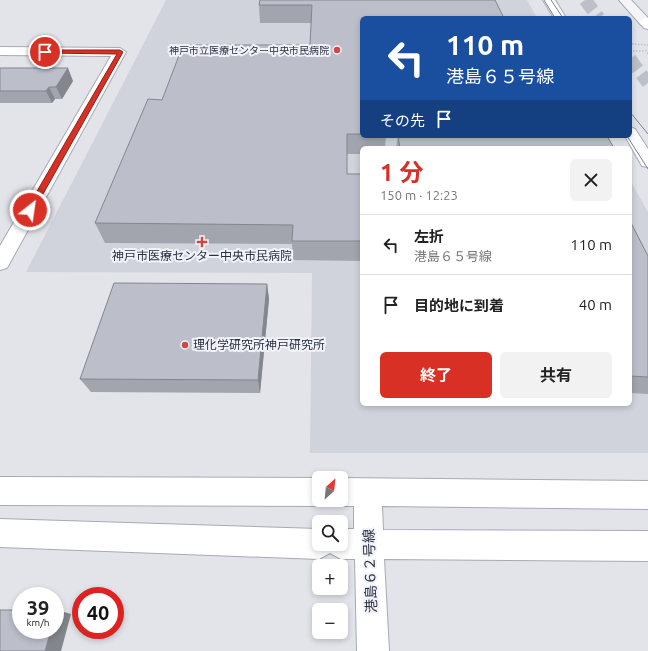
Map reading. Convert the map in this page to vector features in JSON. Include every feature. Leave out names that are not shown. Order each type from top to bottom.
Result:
[{"type":"street","points":[[549,0],[559,16]]},
{"type":"street","points":[[625,0],[647,23]]},
{"type":"street","points":[[0,51],[120,52],[0,263]]},
{"type":"street","points":[[632,135],[648,162]]},
{"type":"street","points":[[0,491],[312,492]]},
{"type":"street","points":[[354,492],[648,495]]},
{"type":"street","name":"港島６２号線","points":[[354,492],[355,544],[373,651]]},
{"type":"street","points":[[0,533],[312,544]]},
{"type":"street","points":[[355,544],[648,546]]},
{"type":"path","points":[[632,44],[648,44]]},
{"type":"path","points":[[632,51],[646,51],[648,54]]},
{"type":"shaded area","name":"神戸市医療センター中央市民病院","points":[[166,0],[527,0],[536,16],[360,16],[360,138],[606,138],[611,146],[360,146],[360,406],[632,406],[632,184],[648,212],[648,453],[310,453],[312,273],[26,272]]},
{"type":"building","points":[[260,0],[495,0],[503,16],[360,16],[360,134],[347,134],[347,174],[360,174],[360,241],[292,241],[293,225],[95,223],[148,99],[162,100],[183,45],[310,45],[312,5],[259,5]]},
{"type":"building","points":[[0,68],[68,68],[56,87],[49,87],[46,91],[0,91]]},
{"type":"building","points":[[398,138],[608,138],[613,146],[400,146]]},
{"type":"building","points":[[632,225],[648,256],[648,377],[632,376]]},
{"type":"building","name":"理化学研究所神戸研究所","points":[[114,283],[267,284],[258,380],[80,379]]},
{"type":"building","points":[[0,610],[12,610],[12,639],[48,639],[45,651],[0,651]]},
{"type":"tunnel","points":[[585,0],[597,16]]},
{"type":"tunnel","points":[[632,62],[648,83]]},
{"type":"tram line","points":[[544,0],[554,16]]},
{"type":"tram line","points":[[551,0],[562,16]]},
{"type":"tram line","points":[[632,114],[648,134]]},
{"type":"tram line","points":[[628,138],[648,169]]},
{"type":"place","name":"神戸市立医療センター中央市民病院","points":[[337,50]]},
{"type":"place","name":"神戸市医療センター中央市民病院","points":[[202,242]]},
{"type":"place","name":"理化学研究所神戸研究所","points":[[185,345]]},
{"type":"route","points":[[30,210],[120,52],[45,52]]}]
